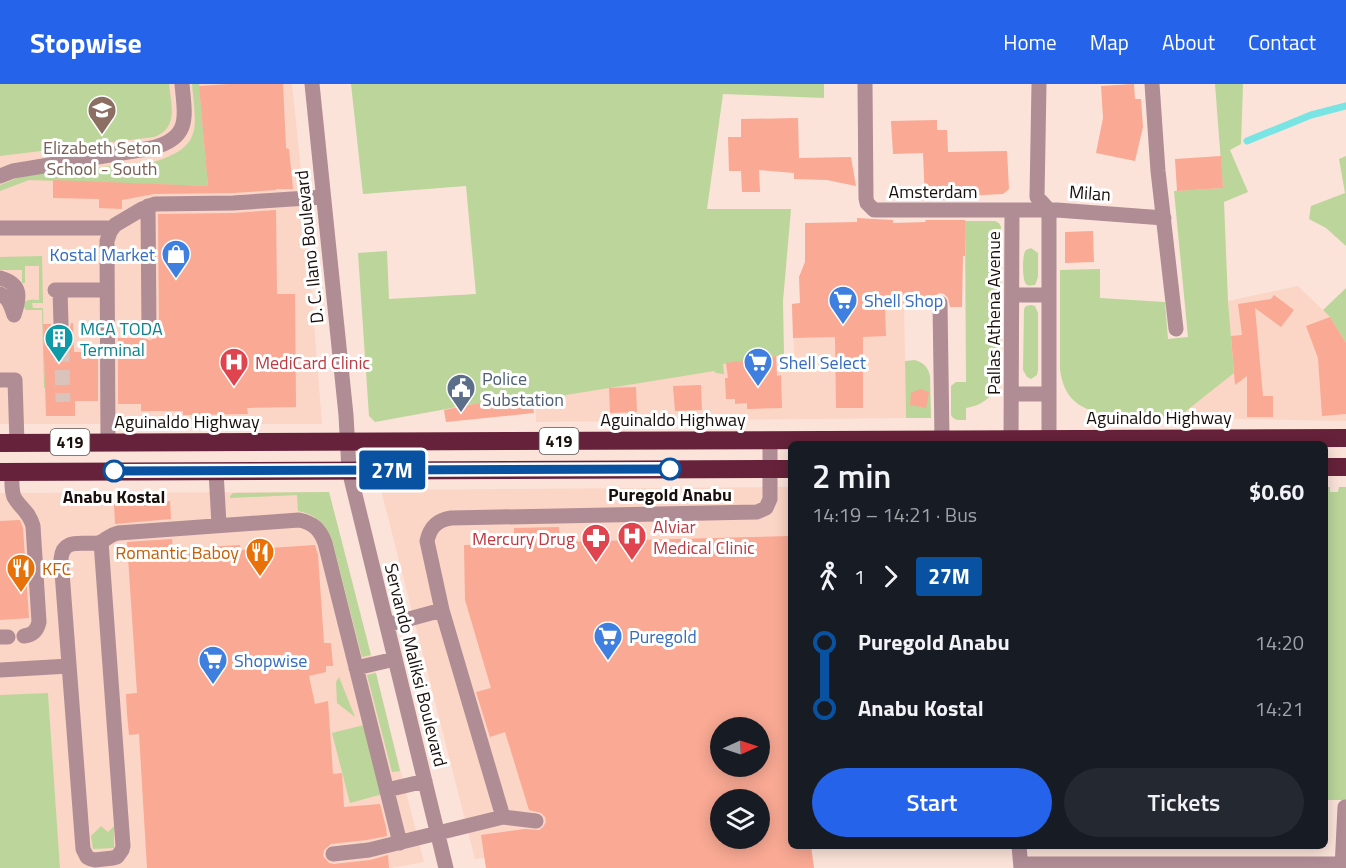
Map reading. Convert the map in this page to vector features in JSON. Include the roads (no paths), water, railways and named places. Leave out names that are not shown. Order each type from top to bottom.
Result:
[{"type":"highway","name":"Aguinaldo Highway","points":[[1049,441],[1346,438]]},
{"type":"highway","name":"Aguinaldo Highway","points":[[8,443],[942,439],[988,441]]},
{"type":"highway","points":[[1328,467],[1346,467]]},
{"type":"highway","name":"419","points":[[6,472],[788,469]]},
{"type":"street","points":[[0,176],[13,171],[165,145],[177,136],[183,127],[185,116],[182,84]]},
{"type":"street","name":"D. C. Ilano Boulevard","points":[[312,84],[349,470]]},
{"type":"street","name":"Amsterdam","points":[[865,84],[866,198],[870,207],[878,210],[1012,210]]},
{"type":"street","points":[[1039,84],[1037,197],[1049,210],[1049,441]]},
{"type":"street","points":[[1152,84],[1158,171],[1176,329]]},
{"type":"street","points":[[108,442],[107,241],[112,228],[155,204],[233,203],[323,197]]},
{"type":"street","name":"Pallas Athena Avenue","points":[[1011,441],[1012,210],[1037,197]]},
{"type":"street","points":[[148,206],[149,330]]},
{"type":"street","name":"Milan","points":[[1012,210],[1049,210],[1164,218]]},
{"type":"street","points":[[0,228],[112,228]]},
{"type":"street","points":[[0,278],[14,285],[18,292],[14,315],[6,297],[0,294]]},
{"type":"street","points":[[61,324],[58,290],[107,290]]},
{"type":"street","points":[[1013,295],[1049,295]]},
{"type":"street","points":[[940,303],[942,439]]},
{"type":"street","points":[[8,380],[8,443]]},
{"type":"street","points":[[1011,394],[1048,394]]},
{"type":"street","points":[[503,817],[442,610],[427,541],[432,527],[444,519],[757,512],[766,508],[770,499],[770,440]]},
{"type":"street","name":"Servando Maliksi Boulevard","points":[[349,470],[446,868]]},
{"type":"street","points":[[216,471],[219,525]]},
{"type":"street","points":[[6,472],[15,499],[28,513],[33,526],[39,622],[32,634],[24,636]]},
{"type":"street","points":[[101,542],[123,846],[120,854],[113,858],[91,859],[84,853],[61,554],[69,545],[101,542],[111,534],[299,520],[316,527],[325,543],[400,843]]},
{"type":"street","points":[[387,625],[442,610]]},
{"type":"street","points":[[356,668],[395,659]]},
{"type":"street","points":[[0,670],[69,666]]},
{"type":"street","points":[[387,790],[425,781]]},
{"type":"street","points":[[1019,849],[1021,866],[1343,866],[1345,807]]},
{"type":"street","points":[[333,854],[369,850],[503,817],[536,822]]},
{"type":"waterway","points":[[1247,141],[1311,115],[1346,106]]},
{"type":"tunnel","points":[[61,324],[63,402]]},
{"type":"place","name":"Elizabeth Seton School - South","points":[[102,136]]},
{"type":"place","name":"Kostal Market","points":[[176,280]]},
{"type":"place","name":"Shell Shop","points":[[843,326]]},
{"type":"place","name":"MCA TODA Terminal","points":[[59,364]]},
{"type":"place","name":"MediCard Clinic","points":[[234,388]]},
{"type":"place","name":"Shell Select","points":[[758,388]]},
{"type":"place","name":"Police Substation","points":[[461,414]]},
{"type":"place","name":"Puregold Anabu","points":[[670,469]]},
{"type":"place","name":"Anabu Kostal","points":[[114,471]]},
{"type":"place","name":"Alviar Medical Clinic","points":[[632,562]]},
{"type":"place","name":"Mercury Drug","points":[[596,564]]},
{"type":"place","name":"Romantic Baboy","points":[[260,578]]},
{"type":"place","name":"KFC","points":[[21,594]]},
{"type":"place","name":"Puregold","points":[[608,662]]},
{"type":"place","name":"Shopwise","points":[[213,686]]}]
